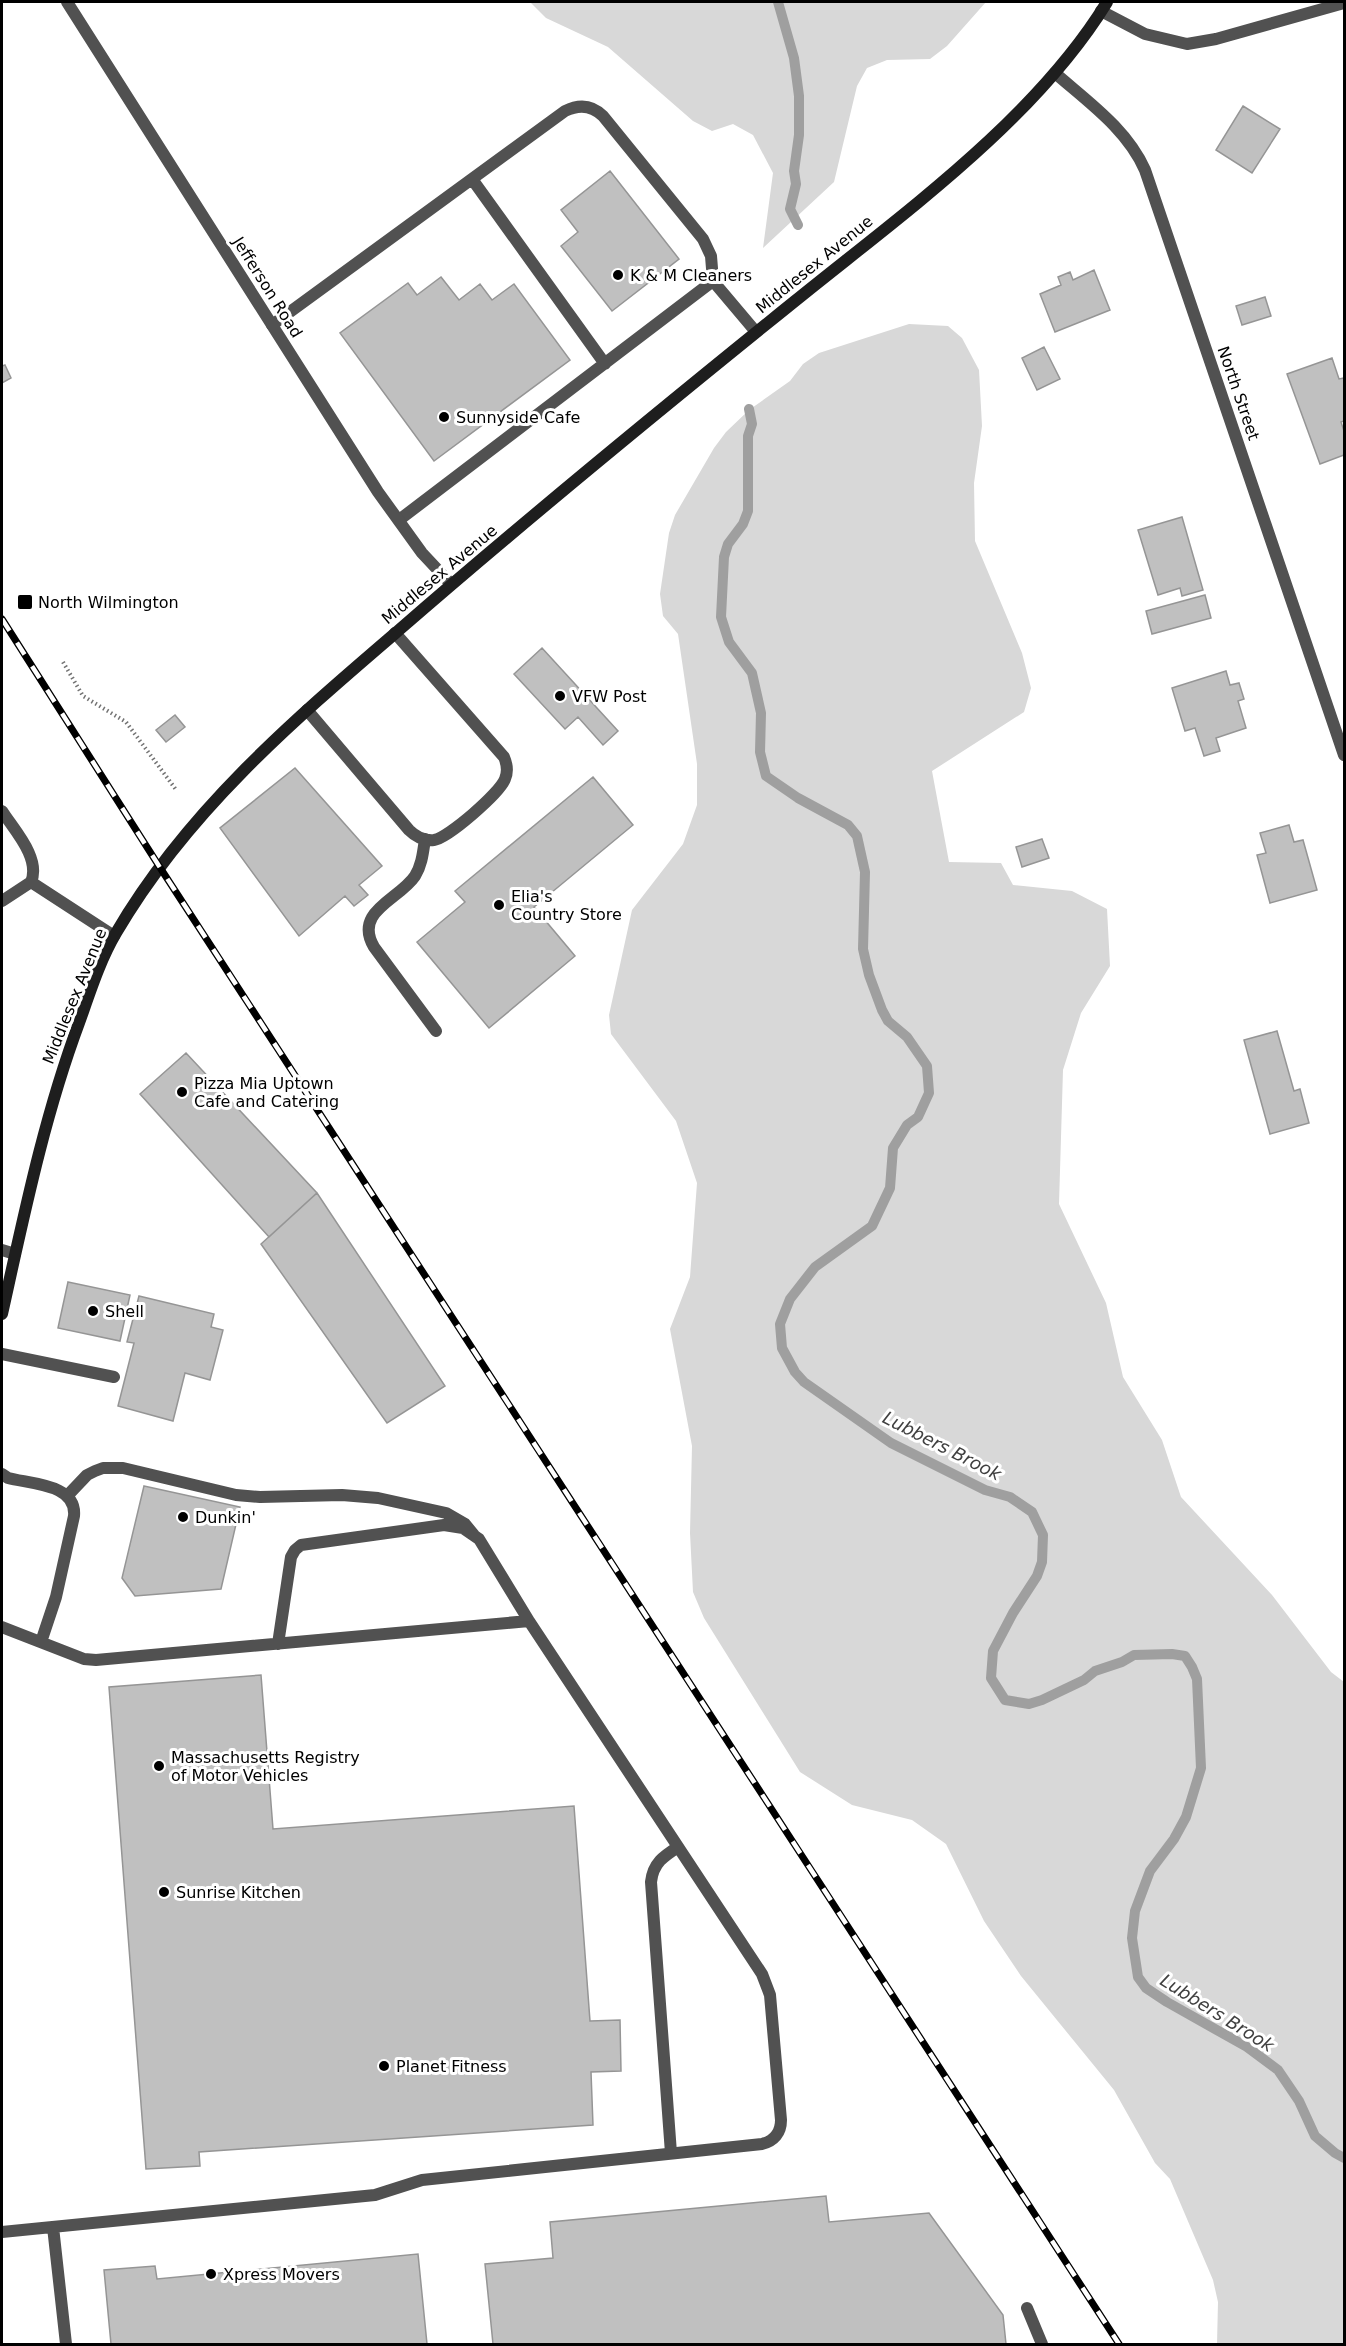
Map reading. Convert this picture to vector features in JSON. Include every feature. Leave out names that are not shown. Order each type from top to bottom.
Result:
[{"type":"main road","name":"Middlesex Avenue","points":[[2,1314],[52,1101],[88,997],[114,936],[159,866],[179,841],[232,781],[277,736],[451,584],[982,146],[1055,73],[1104,6]]},
{"type":"street","name":"Jefferson Road","points":[[67,2],[378,492],[422,553],[451,584]]},
{"type":"street","points":[[1104,6],[1145,34],[1187,44],[1216,39],[1344,3]]},
{"type":"street","name":"North Street","points":[[1055,73],[1125,136],[1137,152],[1145,170],[1344,755]]},
{"type":"street","points":[[272,325],[565,111],[578,106],[592,108],[603,116],[703,239],[711,256],[713,281],[756,332]]},
{"type":"street","points":[[472,179],[605,364]]},
{"type":"street","points":[[399,520],[713,281]]},
{"type":"street","points":[[307,710],[409,830],[425,839],[443,837],[502,787],[507,769],[500,752],[395,633]]},
{"type":"street","points":[[2,811],[26,849],[33,864],[34,877],[31,882],[2,900]]},
{"type":"street","points":[[425,839],[422,858],[414,878],[374,914],[368,931],[374,947],[436,1031]]},
{"type":"street","points":[[31,882],[114,936]]},
{"type":"street","points":[[2,1250],[15,1254]]},
{"type":"street","points":[[2,1354],[114,1377]]},
{"type":"street","points":[[2,2232],[370,2196],[422,2180],[767,2142],[777,2136],[781,2125],[770,2002],[765,1980],[529,1621],[482,1544],[456,1517],[432,1508],[378,1498],[342,1495],[260,1497],[236,1495],[123,1468],[103,1468],[95,1471],[87,1475],[68,1495]]},
{"type":"street","points":[[2,1474],[8,1478],[62,1491],[72,1502],[74,1516],[56,1597],[41,1642]]},
{"type":"street","points":[[278,1644],[291,1557],[301,1545],[444,1526],[463,1528],[474,1535]]},
{"type":"street","points":[[2,1627],[90,1660],[529,1621]]},
{"type":"street","points":[[671,2153],[651,1882],[653,1870],[659,1860],[678,1847]]},
{"type":"street","points":[[53,2227],[66,2344]]},
{"type":"street","points":[[1028,2308],[1042,2344]]},
{"type":"path","points":[[63,662],[83,696],[126,722],[177,791]]},
{"type":"shaded area","points":[[530,2],[986,2],[947,46],[930,59],[887,60],[867,68],[857,86],[834,182],[763,248],[773,173],[753,135],[733,124],[712,131],[693,121],[608,47],[546,18]]},
{"type":"shaded area","points":[[909,324],[948,326],[962,338],[979,370],[982,426],[974,483],[975,541],[1022,653],[1031,688],[1024,712],[932,771],[949,862],[1001,863],[1013,885],[1072,891],[1107,909],[1110,966],[1081,1013],[1063,1070],[1059,1204],[1106,1303],[1123,1377],[1162,1440],[1181,1497],[1272,1595],[1331,1672],[1344,1682],[1344,2344],[1217,2344],[1218,2302],[1213,2280],[1170,2179],[1155,2163],[1114,2090],[1021,1976],[984,1921],[946,1844],[912,1820],[852,1805],[800,1772],[704,1618],[693,1592],[690,1533],[692,1446],[670,1329],[690,1277],[697,1183],[676,1121],[611,1034],[609,1015],[632,910],[683,844],[697,805],[697,764],[678,634],[663,616],[660,594],[669,533],[675,515],[714,448],[726,432],[749,410],[790,381],[803,364],[819,353]]},
{"type":"building","points":[[1243,106],[1280,129],[1252,173],[1216,150]]},
{"type":"building","points":[[610,171],[679,259],[612,311],[561,246],[578,232],[561,210]]},
{"type":"building","points":[[1094,270],[1110,310],[1055,332],[1040,294],[1061,285],[1058,277],[1070,272],[1073,280]]},
{"type":"building","points":[[441,277],[459,300],[480,284],[492,300],[514,284],[570,360],[434,461],[340,333],[408,283],[417,295]]},
{"type":"building","points":[[1265,297],[1271,316],[1242,325],[1236,306]]},
{"type":"building","points":[[1044,347],[1060,379],[1037,390],[1022,358]]},
{"type":"building","points":[[1332,358],[1339,379],[1344,378],[1344,421],[1341,422],[1344,431],[1344,455],[1320,464],[1287,374]]},
{"type":"building","points":[[5,365],[11,378],[2,383],[2,366]]},
{"type":"building","points":[[1182,517],[1203,590],[1182,596],[1180,588],[1158,595],[1138,530]]},
{"type":"building","points":[[1205,595],[1211,618],[1152,634],[1146,611]]},
{"type":"building","name":"VFW Post","points":[[542,648],[618,731],[603,745],[578,717],[565,729],[514,674]]},
{"type":"building","points":[[1226,671],[1230,685],[1239,683],[1244,699],[1238,701],[1246,728],[1216,738],[1220,751],[1204,756],[1195,728],[1185,731],[1172,688]]},
{"type":"building","points":[[175,715],[185,727],[166,742],[156,730]]},
{"type":"building","points":[[295,768],[382,866],[359,885],[368,895],[354,906],[345,896],[299,936],[220,828]]},
{"type":"building","name":"Elia's Country Store","points":[[593,777],[633,825],[534,907],[575,956],[489,1028],[417,942],[465,902],[455,891]]},
{"type":"building","points":[[1289,825],[1294,842],[1303,840],[1317,890],[1270,903],[1257,855],[1266,853],[1260,833]]},
{"type":"building","points":[[1042,839],[1049,858],[1022,867],[1016,847]]},
{"type":"building","points":[[1277,1031],[1294,1091],[1300,1089],[1309,1123],[1270,1134],[1244,1040]]},
{"type":"building","points":[[186,1053],[317,1193],[269,1237],[140,1094]]},
{"type":"building","points":[[317,1193],[445,1386],[387,1423],[261,1244]]},
{"type":"building","points":[[68,1282],[130,1295],[120,1341],[58,1328]]},
{"type":"building","points":[[139,1296],[214,1314],[211,1327],[223,1330],[210,1380],[185,1373],[173,1421],[118,1406],[134,1343],[127,1342]]},
{"type":"building","points":[[144,1486],[240,1507],[221,1589],[135,1596],[122,1578]]},
{"type":"building","points":[[261,1675],[273,1829],[574,1806],[590,2021],[620,2020],[621,2071],[591,2072],[593,2125],[199,2152],[200,2166],[146,2169],[109,1687]]},
{"type":"building","points":[[826,2196],[829,2222],[929,2213],[1003,2315],[1006,2344],[493,2344],[485,2264],[553,2258],[550,2222]]},
{"type":"building","points":[[418,2254],[427,2344],[111,2344],[104,2270],[155,2266],[157,2279]]},
{"type":"waterway","name":"Lubbers Brook","points":[[778,2],[794,58],[799,96],[799,135],[794,171],[796,184],[790,209],[798,225]]},
{"type":"waterway","name":"Lubbers Brook","points":[[749,409],[752,424],[748,436],[748,511],[743,524],[728,544],[724,557],[721,617],[729,642],[752,673],[761,713],[760,752],[766,776],[798,798],[848,825],[857,836],[865,872],[863,949],[869,975],[888,1021],[907,1037],[927,1066],[929,1093],[918,1117],[907,1125],[893,1148],[890,1188],[872,1226],[815,1267],[790,1299],[780,1324],[782,1348],[795,1372],[804,1382],[891,1443],[985,1490],[1010,1497],[1032,1512],[1043,1535],[1042,1562],[1037,1576],[1013,1613],[993,1651],[991,1678],[1005,1700],[1029,1704],[1042,1700],[1084,1680],[1095,1671],[1122,1662],[1134,1655],[1185,1656],[1197,1679],[1201,1768],[1186,1817],[1174,1839],[1150,1871],[1135,1911],[1132,1938],[1138,1977],[1146,1988],[1167,2002],[1247,2047],[1278,2070],[1299,2101],[1315,2136],[1344,2158]]},
{"type":"railway","points":[[2,619],[159,866],[1119,2344]]},
{"type":"place","name":"K & M Cleaners","points":[[618,275]]},
{"type":"place","name":"Sunnyside Cafe","points":[[444,417]]},
{"type":"place","name":"North Wilmington","points":[[25,602]]},
{"type":"place","name":"VFW Post","points":[[560,696]]},
{"type":"place","name":"Elia's Country Store","points":[[499,905]]},
{"type":"place","name":"Pizza Mia Uptown Cafe and Catering","points":[[182,1092]]},
{"type":"place","name":"Shell","points":[[93,1311]]},
{"type":"place","name":"Dunkin'","points":[[183,1517]]},
{"type":"place","name":"Massachusetts Registry of Motor Vehicles","points":[[159,1766]]},
{"type":"place","name":"Sunrise Kitchen","points":[[164,1892]]},
{"type":"place","name":"Planet Fitness","points":[[384,2066]]},
{"type":"place","name":"Xpress Movers","points":[[211,2274]]}]
